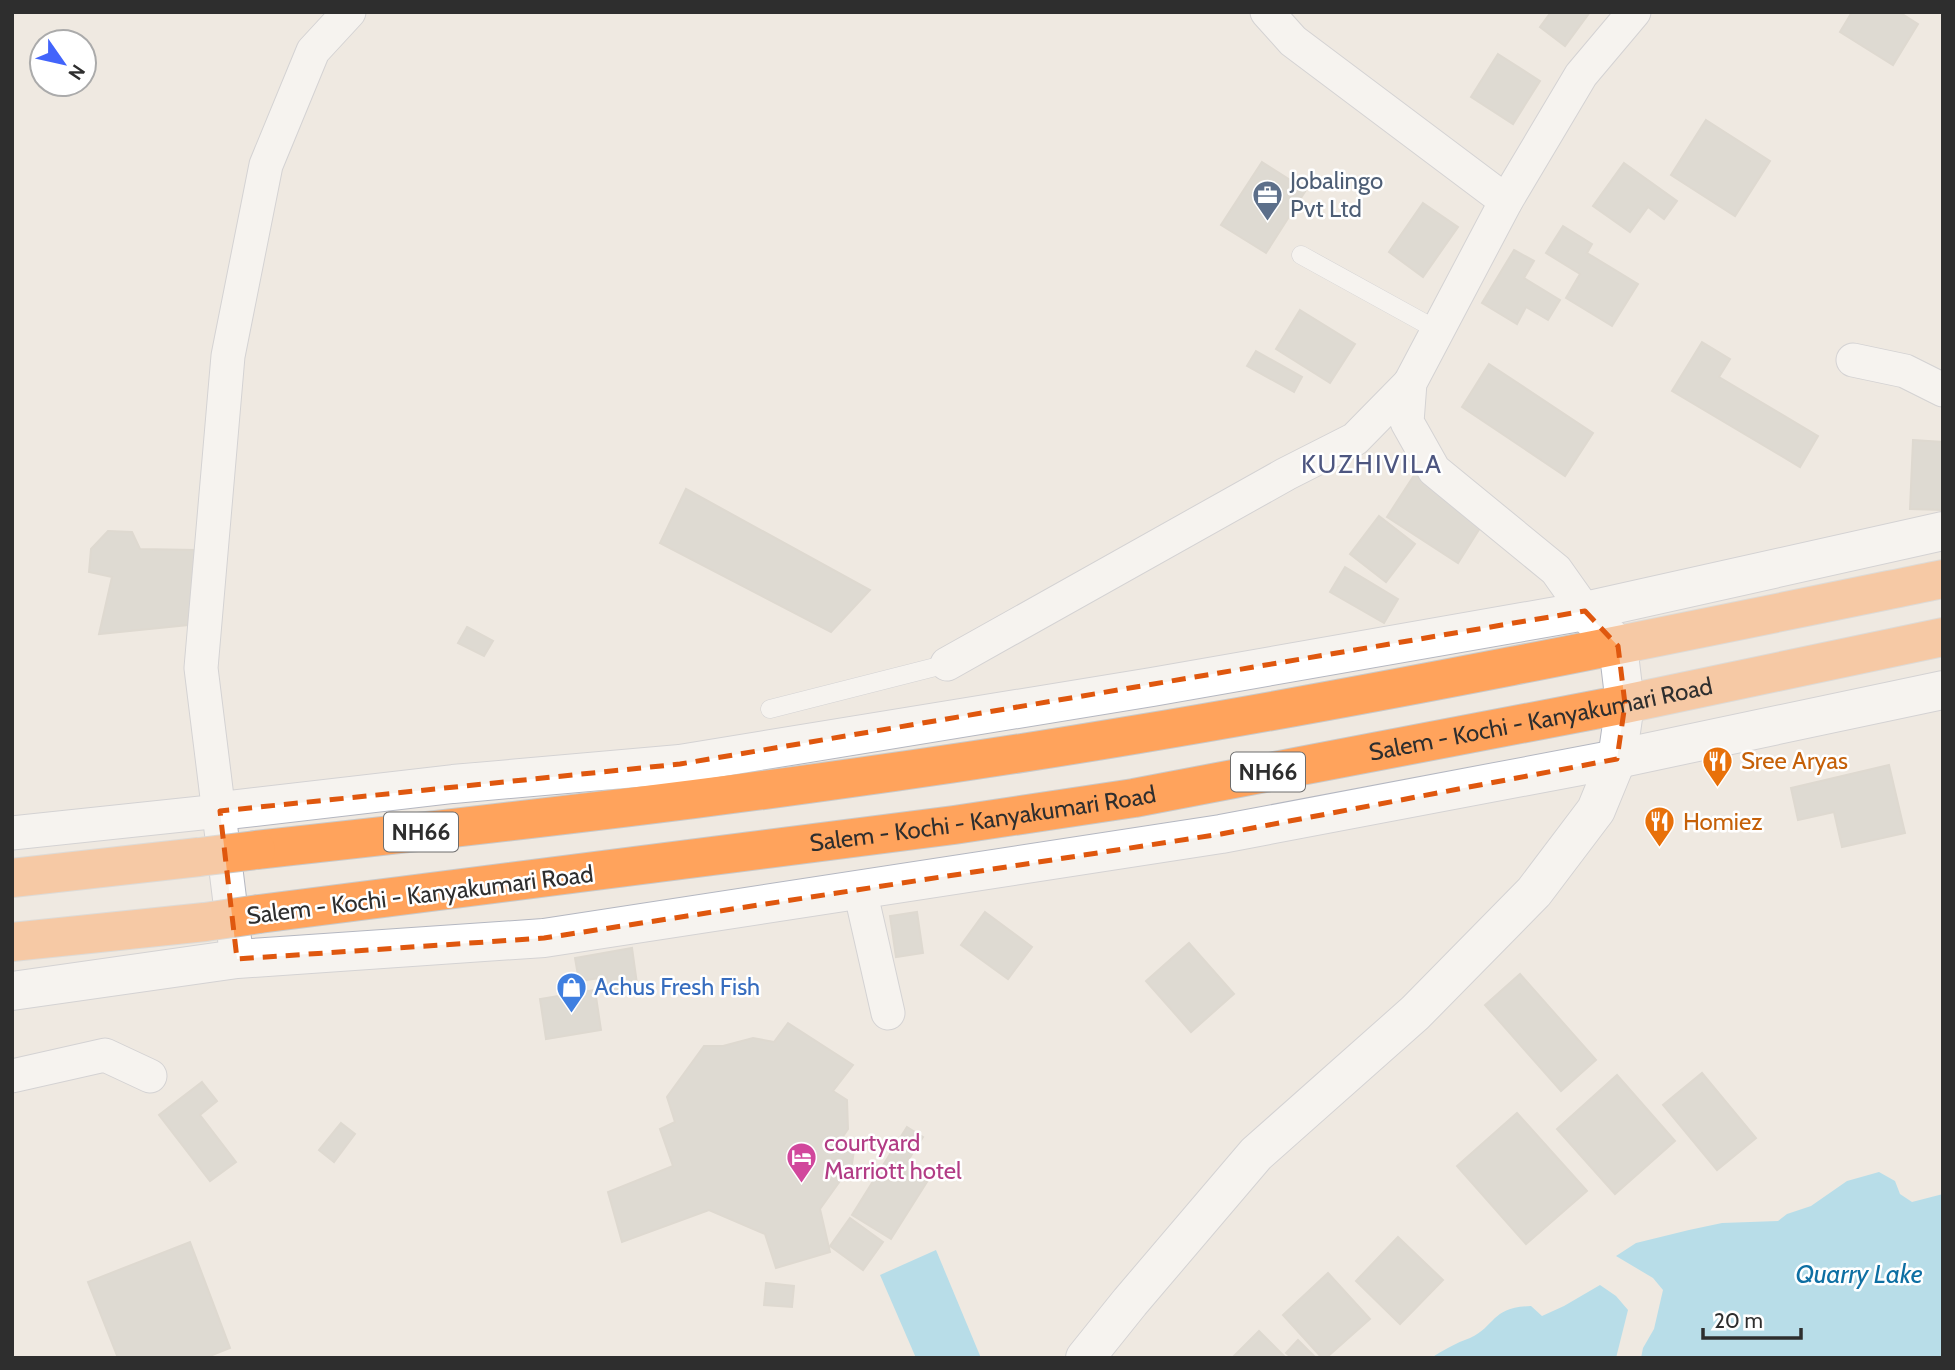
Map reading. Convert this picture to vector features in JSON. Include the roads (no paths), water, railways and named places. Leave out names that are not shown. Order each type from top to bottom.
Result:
[{"type":"highway","name":"NH66","points":[[12,878],[586,814],[942,765],[1135,735],[1618,646],[1943,579]]},
{"type":"highway","name":"Salem - Kochi - Kanyakumari Road","points":[[12,942],[205,922],[954,825],[1134,798],[1625,704],[1943,637]]},
{"type":"street","points":[[237,959],[201,668],[228,356],[266,165],[313,51],[349,12]]},
{"type":"street","points":[[1267,12],[1293,41],[1506,201]]},
{"type":"street","points":[[947,664],[1286,474],[1355,439],[1410,383],[1506,201],[1581,75],[1634,12]]},
{"type":"street","points":[[1853,360],[1905,371],[1943,390]]},
{"type":"street","points":[[1085,1358],[1129,1302],[1256,1154],[1415,1013],[1534,892],[1596,810],[1617,759],[1625,704],[1618,646],[1586,611],[1556,570],[1434,470],[1407,422],[1410,383]]},
{"type":"street","points":[[12,833],[453,784],[680,764],[1152,687],[1586,611],[1943,531]]},
{"type":"street","points":[[12,991],[237,959],[544,938],[1221,834],[1617,759],[1943,690]]},
{"type":"street","points":[[860,890],[888,1013]]},
{"type":"street","points":[[12,1076],[105,1055],[150,1076]]},
{"type":"lane","points":[[1301,255],[1437,330]]},
{"type":"lane","points":[[770,709],[947,664]]},
{"type":"water","name":"Quarry Lake","points":[[1879,1172],[1895,1181],[1900,1194],[1912,1202],[1943,1194],[1943,1358],[1641,1358],[1643,1348],[1654,1329],[1663,1290],[1653,1278],[1616,1256],[1636,1243],[1689,1230],[1722,1223],[1778,1221],[1787,1214],[1811,1206],[1847,1181]]},
{"type":"water","points":[[936,1250],[981,1358],[916,1358],[880,1275]]},
{"type":"water","points":[[1600,1285],[1616,1296],[1628,1310],[1616,1358],[1431,1358],[1479,1333],[1501,1313],[1531,1306],[1542,1316]]},
{"type":"place","name":"Jobalingo Pvt Ltd","points":[[1267,222]]},
{"type":"place","name":"Sree Aryas","points":[[1718,788]]},
{"type":"place","name":"Homiez","points":[[1660,849]]},
{"type":"place","name":"Achus Fresh Fish","points":[[571,1014]]},
{"type":"place","name":"courtyard Marriott hotel","points":[[801,1184]]},
{"type":"district","name":"KUZHIVILA","points":[[1372,464]]}]
